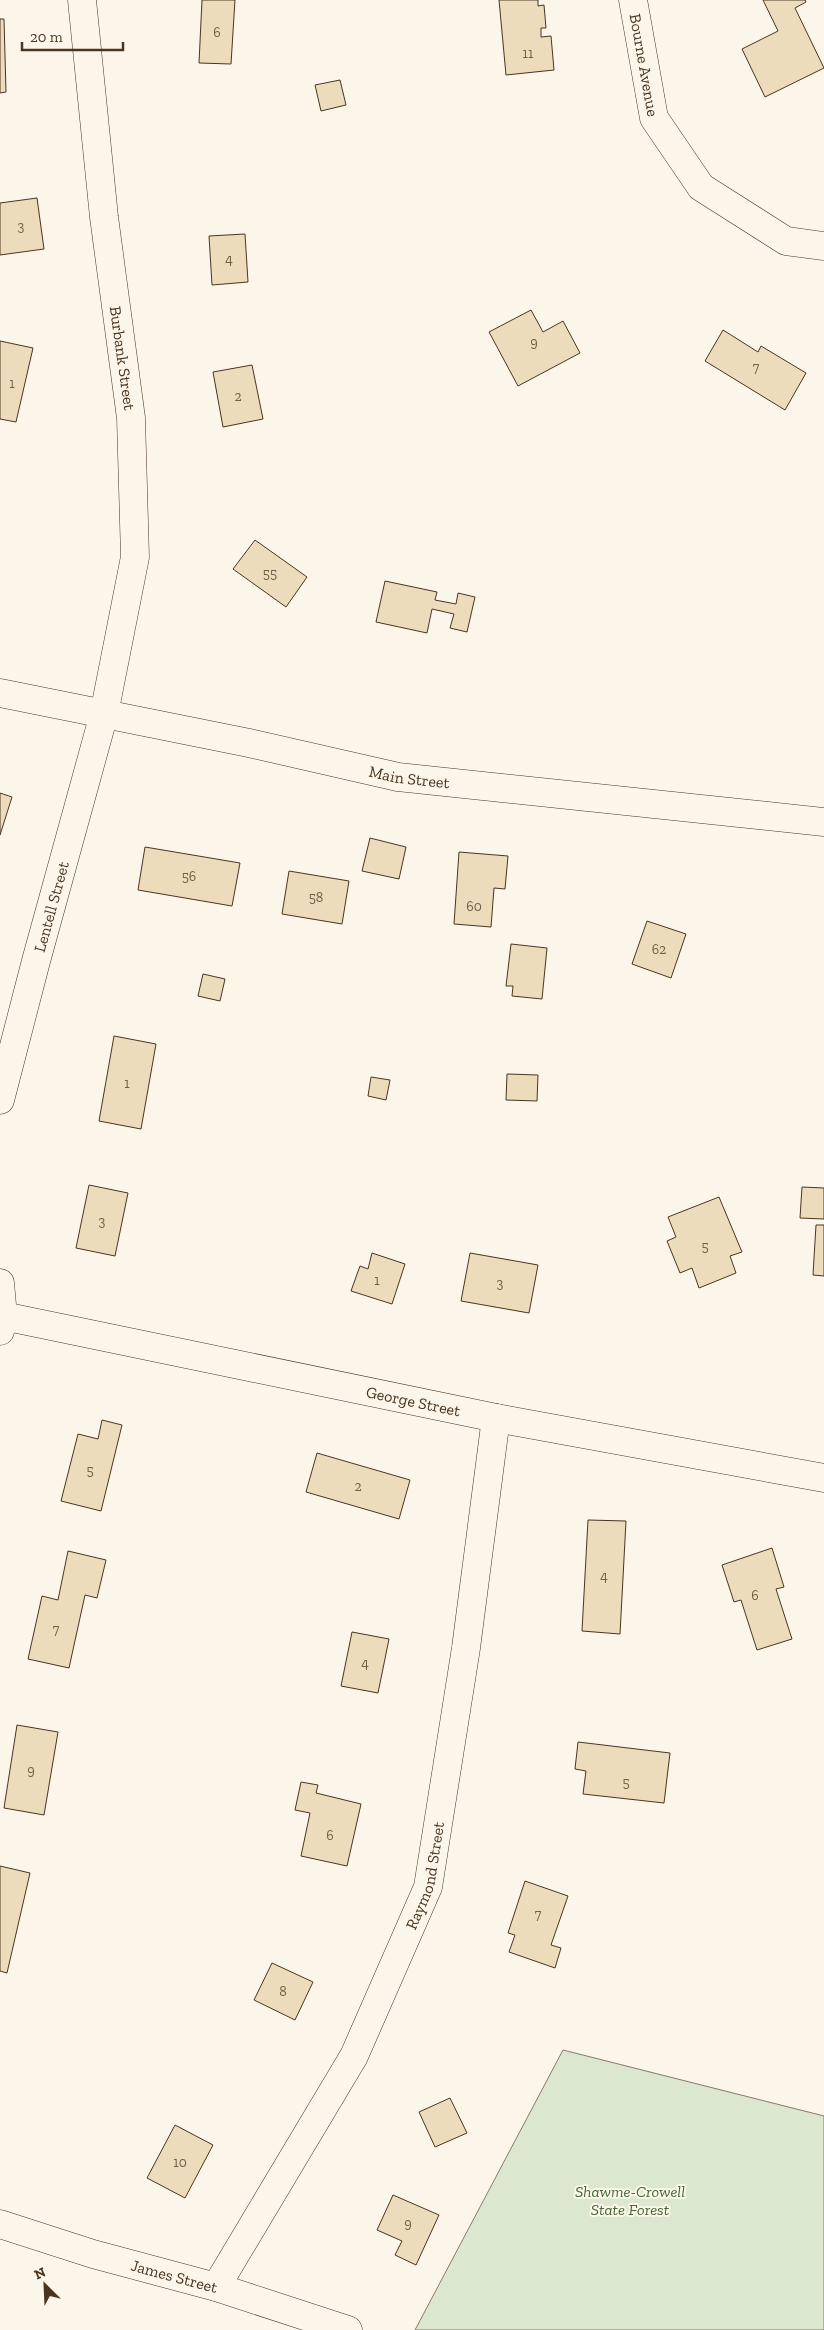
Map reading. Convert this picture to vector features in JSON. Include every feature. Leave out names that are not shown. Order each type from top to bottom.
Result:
[{"type":"street","name":"Burbank Street","points":[[82,0],[104,217],[131,418],[135,557],[104,714]]},
{"type":"street","name":"Bourne Avenue","points":[[633,0],[654,118],[701,187],[786,241],[824,246]]},
{"type":"street","name":"Main Street","points":[[0,693],[398,777],[824,822]]},
{"type":"street","name":"Lentell Street","points":[[0,1100],[104,714]]},
{"type":"street","points":[[0,1283],[1,1323]]},
{"type":"street","name":"George Street","points":[[1,1323],[496,1418],[824,1478]]},
{"type":"street","name":"Raymond Street","points":[[216,2287],[354,2056],[428,1887],[466,1648],[496,1418]]},
{"type":"street","name":"James Street","points":[[0,2224],[93,2254],[216,2287],[348,2330]]},
{"type":"green space","name":"Shawme-Crowell State Forest","points":[[563,2050],[824,2116],[824,2330],[415,2330]]},
{"type":"building","points":[[202,0],[235,0],[231,64],[199,63]]},
{"type":"building","points":[[499,0],[538,0],[538,6],[544,5],[546,28],[541,28],[541,37],[551,36],[554,70],[506,75]]},
{"type":"building","points":[[763,0],[805,0],[806,2],[795,8],[824,68],[765,97],[742,49],[778,31]]},
{"type":"building","points":[[0,19],[4,19],[6,92],[0,93]]},
{"type":"building","points":[[340,80],[346,105],[321,111],[315,85]]},
{"type":"building","points":[[37,198],[44,249],[0,255],[0,203]]},
{"type":"building","points":[[245,234],[248,282],[212,285],[209,236]]},
{"type":"building","points":[[531,310],[543,332],[563,321],[580,353],[518,386],[489,332]]},
{"type":"building","points":[[723,330],[758,352],[761,346],[806,373],[785,410],[705,361]]},
{"type":"building","points":[[0,341],[33,348],[16,422],[0,419]]},
{"type":"building","points":[[252,365],[263,419],[223,427],[213,372]]},
{"type":"building","points":[[255,540],[307,577],[286,607],[233,569]]},
{"type":"building","points":[[385,581],[437,592],[435,600],[456,604],[458,593],[475,597],[467,632],[450,628],[454,614],[432,609],[427,633],[376,622]]},
{"type":"building","points":[[0,793],[12,797],[0,835]]},
{"type":"building","points":[[370,838],[406,847],[399,879],[362,871]]},
{"type":"building","points":[[145,847],[240,863],[232,906],[138,890]]},
{"type":"building","points":[[459,852],[508,856],[505,889],[494,888],[491,927],[454,924]]},
{"type":"building","points":[[289,871],[349,881],[342,924],[282,914]]},
{"type":"building","points":[[647,921],[686,934],[671,978],[632,964]]},
{"type":"building","points":[[511,944],[547,948],[542,999],[512,996],[513,986],[506,986]]},
{"type":"building","points":[[203,974],[225,979],[220,1001],[198,996]]},
{"type":"building","points":[[114,1036],[156,1044],[141,1129],[99,1121]]},
{"type":"building","points":[[507,1074],[538,1075],[537,1101],[506,1100]]},
{"type":"building","points":[[371,1077],[390,1080],[386,1100],[368,1096]]},
{"type":"building","points":[[89,1185],[128,1193],[115,1256],[76,1248]]},
{"type":"building","points":[[802,1187],[824,1188],[824,1219],[800,1218]]},
{"type":"building","points":[[719,1197],[742,1252],[730,1256],[736,1273],[699,1288],[692,1268],[680,1273],[667,1241],[676,1237],[668,1217]]},
{"type":"building","points":[[816,1225],[824,1225],[824,1276],[813,1275]]},
{"type":"building","points":[[372,1253],[405,1264],[392,1304],[351,1291],[360,1266],[368,1269]]},
{"type":"building","points":[[470,1253],[538,1265],[529,1313],[461,1301]]},
{"type":"building","points":[[102,1420],[122,1425],[101,1511],[61,1501],[78,1434],[98,1439]]},
{"type":"building","points":[[317,1453],[410,1480],[399,1519],[306,1492]]},
{"type":"building","points":[[588,1520],[626,1521],[620,1634],[582,1631]]},
{"type":"building","points":[[772,1548],[784,1587],[776,1589],[792,1639],[757,1650],[741,1600],[734,1602],[722,1565]]},
{"type":"building","points":[[68,1551],[106,1560],[97,1598],[85,1595],[69,1668],[28,1659],[42,1596],[58,1600]]},
{"type":"building","points":[[352,1632],[389,1639],[378,1693],[341,1686]]},
{"type":"building","points":[[17,1725],[58,1732],[44,1815],[4,1808]]},
{"type":"building","points":[[578,1742],[670,1753],[664,1803],[583,1794],[586,1771],[575,1769]]},
{"type":"building","points":[[301,1782],[318,1785],[316,1793],[361,1804],[347,1866],[301,1856],[310,1813],[295,1810]]},
{"type":"building","points":[[0,1866],[30,1873],[7,1973],[0,1971]]},
{"type":"building","points":[[525,1881],[568,1896],[551,1945],[561,1948],[555,1968],[509,1952],[515,1935],[508,1933]]},
{"type":"building","points":[[272,1963],[313,1982],[295,2020],[254,2000]]},
{"type":"building","points":[[450,2098],[467,2133],[435,2147],[419,2112]]},
{"type":"building","points":[[175,2125],[213,2145],[185,2198],[147,2178]]},
{"type":"building","points":[[393,2195],[439,2215],[416,2265],[395,2255],[402,2241],[377,2230]]}]
